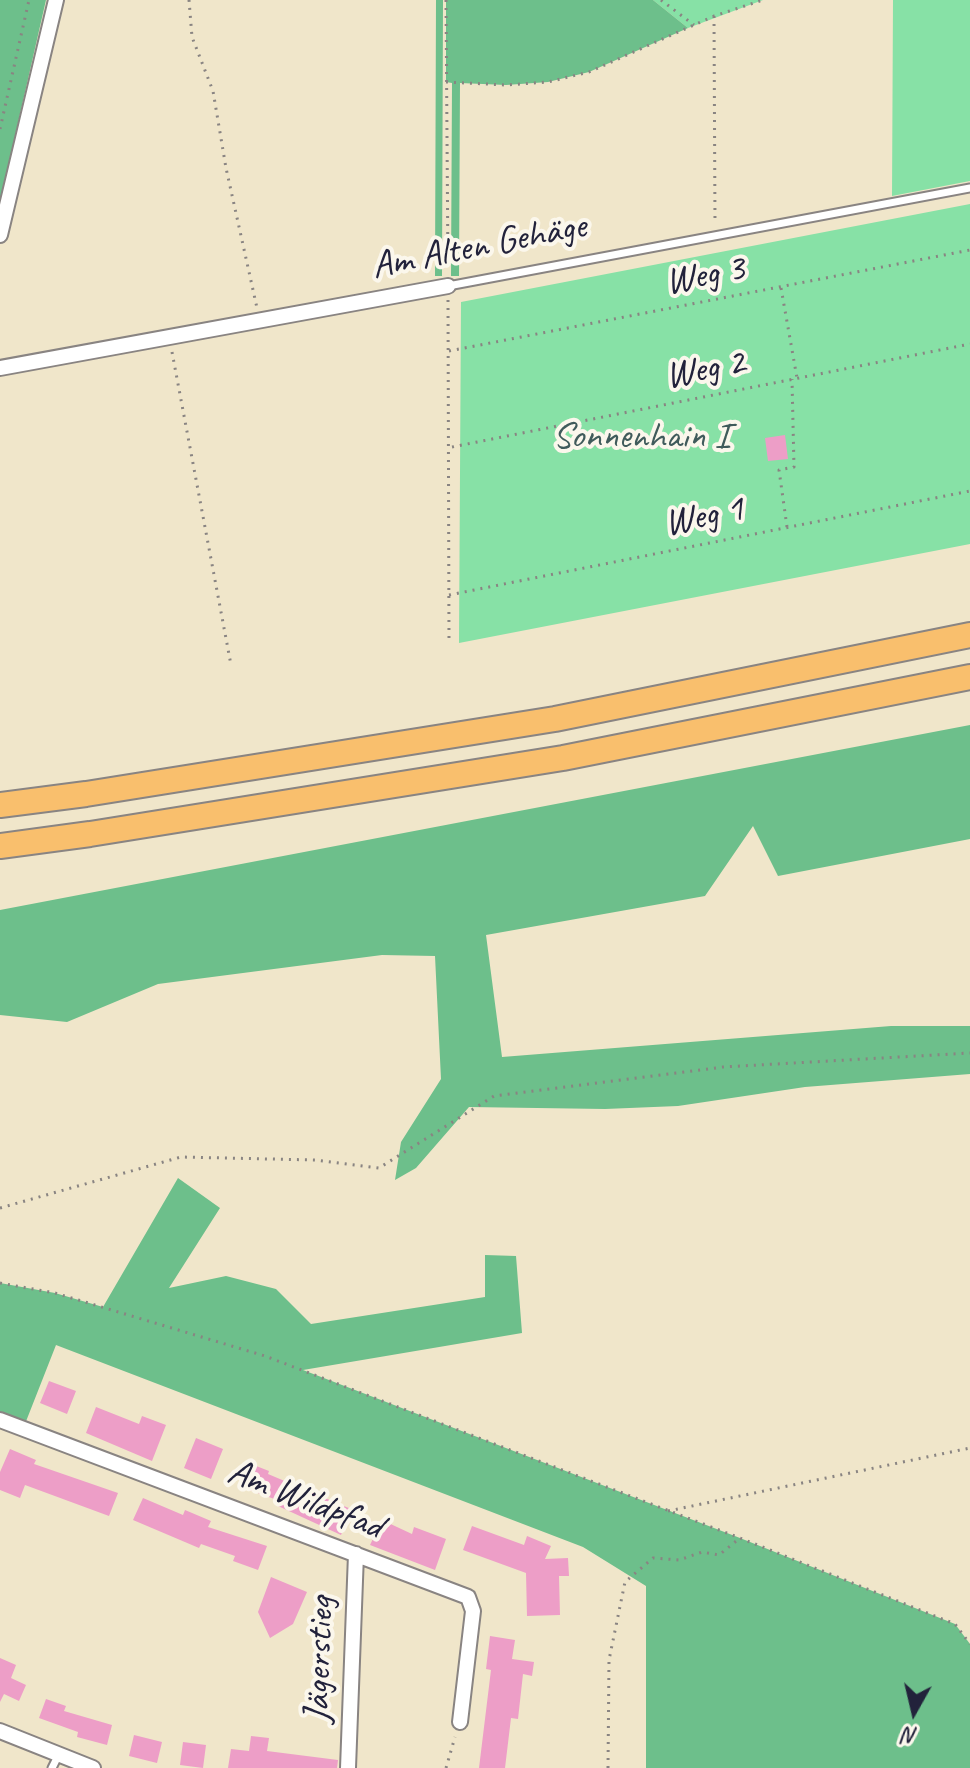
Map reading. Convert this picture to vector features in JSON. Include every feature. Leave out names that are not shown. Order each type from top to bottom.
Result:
[{"type":"highway","points":[[0,805],[555,719],[970,635]]},
{"type":"highway","points":[[0,846],[563,758],[970,677]]},
{"type":"street","points":[[0,235],[56,0]]},
{"type":"street","name":"Am Alten Gehäge","points":[[0,368],[448,286]]},
{"type":"street","name":"Am Wildpfad","points":[[0,1420],[468,1597],[473,1611],[460,1722]]},
{"type":"street","name":"Jägerstieg","points":[[348,1768],[356,1554]]},
{"type":"street","points":[[0,1731],[55,1762],[93,1768]]},
{"type":"lane","name":"Am Alten Gehäge","points":[[448,286],[970,188]]},
{"type":"path","points":[[0,129],[29,0]]},
{"type":"path","points":[[189,0],[192,37],[213,91],[226,168],[260,320]]},
{"type":"path","points":[[446,0],[451,447],[449,644]]},
{"type":"path","points":[[661,0],[694,25]]},
{"type":"path","points":[[446,82],[506,85],[548,82],[589,72],[714,16],[763,0]]},
{"type":"path","points":[[714,16],[715,234]]},
{"type":"path","points":[[0,90],[9,91]]},
{"type":"path","name":"Weg 3","points":[[449,351],[970,250]]},
{"type":"path","points":[[781,288],[795,379],[794,467],[779,470],[787,527]]},
{"type":"path","points":[[168,337],[231,665]]},
{"type":"path","name":"Weg 2","points":[[451,447],[970,344]]},
{"type":"path","name":"Weg 1","points":[[449,595],[970,491]]},
{"type":"path","points":[[0,1208],[181,1157],[315,1160],[379,1168],[494,1096],[723,1067],[970,1053]]},
{"type":"path","points":[[0,1283],[55,1293],[265,1356],[955,1624],[970,1644]]},
{"type":"path","points":[[668,1511],[970,1448]]},
{"type":"path","points":[[608,1768],[609,1660],[625,1582],[653,1558],[679,1560],[702,1552],[719,1555],[740,1538]]},
{"type":"path","points":[[446,1768],[460,1722]]},
{"type":"green space","points":[[0,0],[46,0],[0,202]]},
{"type":"green space","points":[[436,0],[443,0],[442,276],[435,276]]},
{"type":"green space","points":[[446,0],[653,0],[688,28],[589,72],[548,82],[506,85],[460,83],[459,276],[451,276],[452,83],[446,82]]},
{"type":"green space","points":[[653,0],[763,0],[688,28]]},
{"type":"green space","points":[[893,0],[970,0],[970,181],[892,196]]},
{"type":"green space","name":"Sonnenhain I","points":[[970,204],[970,544],[459,643],[461,302]]},
{"type":"green space","points":[[970,725],[970,839],[778,876],[753,826],[705,896],[486,935],[502,1057],[891,1026],[970,1026],[970,1074],[805,1087],[678,1106],[605,1109],[469,1107],[416,1168],[395,1180],[401,1142],[441,1079],[435,956],[382,955],[158,984],[67,1022],[0,1015],[0,910]]},
{"type":"green space","points":[[178,1178],[220,1208],[169,1288],[226,1276],[276,1289],[311,1324],[485,1297],[485,1255],[516,1256],[522,1333],[303,1370],[955,1624],[970,1644],[970,1768],[646,1768],[646,1586],[583,1547],[56,1345],[23,1429],[0,1420],[0,1283],[55,1293],[103,1307]]},
{"type":"building","points":[[785,435],[788,459],[768,461],[765,438]]},
{"type":"building","points":[[49,1381],[76,1391],[67,1414],[40,1403]]},
{"type":"building","points":[[96,1407],[139,1424],[142,1416],[166,1425],[152,1461],[86,1433]]},
{"type":"building","points":[[196,1438],[223,1449],[211,1479],[184,1468]]},
{"type":"building","points":[[10,1449],[36,1460],[34,1464],[118,1493],[109,1516],[25,1485],[20,1498],[0,1490],[0,1472]]},
{"type":"building","points":[[246,1462],[351,1509],[341,1535],[278,1506],[280,1501],[238,1486]]},
{"type":"building","points":[[143,1498],[183,1515],[185,1510],[211,1521],[208,1527],[267,1546],[258,1570],[233,1561],[235,1556],[201,1544],[199,1548],[133,1520]]},
{"type":"building","points":[[382,1520],[412,1534],[414,1527],[446,1539],[435,1570],[370,1545]]},
{"type":"building","points":[[472,1526],[524,1545],[527,1536],[551,1546],[545,1559],[568,1558],[569,1576],[559,1576],[560,1615],[527,1616],[526,1573],[463,1550]]},
{"type":"building","points":[[271,1577],[307,1592],[293,1624],[270,1638],[258,1612]]},
{"type":"building","points":[[490,1636],[515,1640],[512,1659],[534,1662],[532,1676],[523,1674],[518,1719],[511,1718],[505,1768],[479,1768],[491,1670],[486,1669]]},
{"type":"building","points":[[0,1658],[16,1665],[11,1678],[26,1685],[19,1701],[4,1694],[0,1702]]},
{"type":"building","points":[[46,1699],[66,1706],[64,1711],[112,1725],[107,1745],[77,1737],[78,1732],[39,1718]]},
{"type":"building","points":[[134,1735],[162,1742],[157,1763],[129,1756]]},
{"type":"building","points":[[251,1736],[269,1738],[267,1751],[338,1760],[337,1768],[228,1768],[231,1749],[249,1751]]},
{"type":"building","points":[[183,1742],[206,1745],[203,1768],[180,1765]]}]
